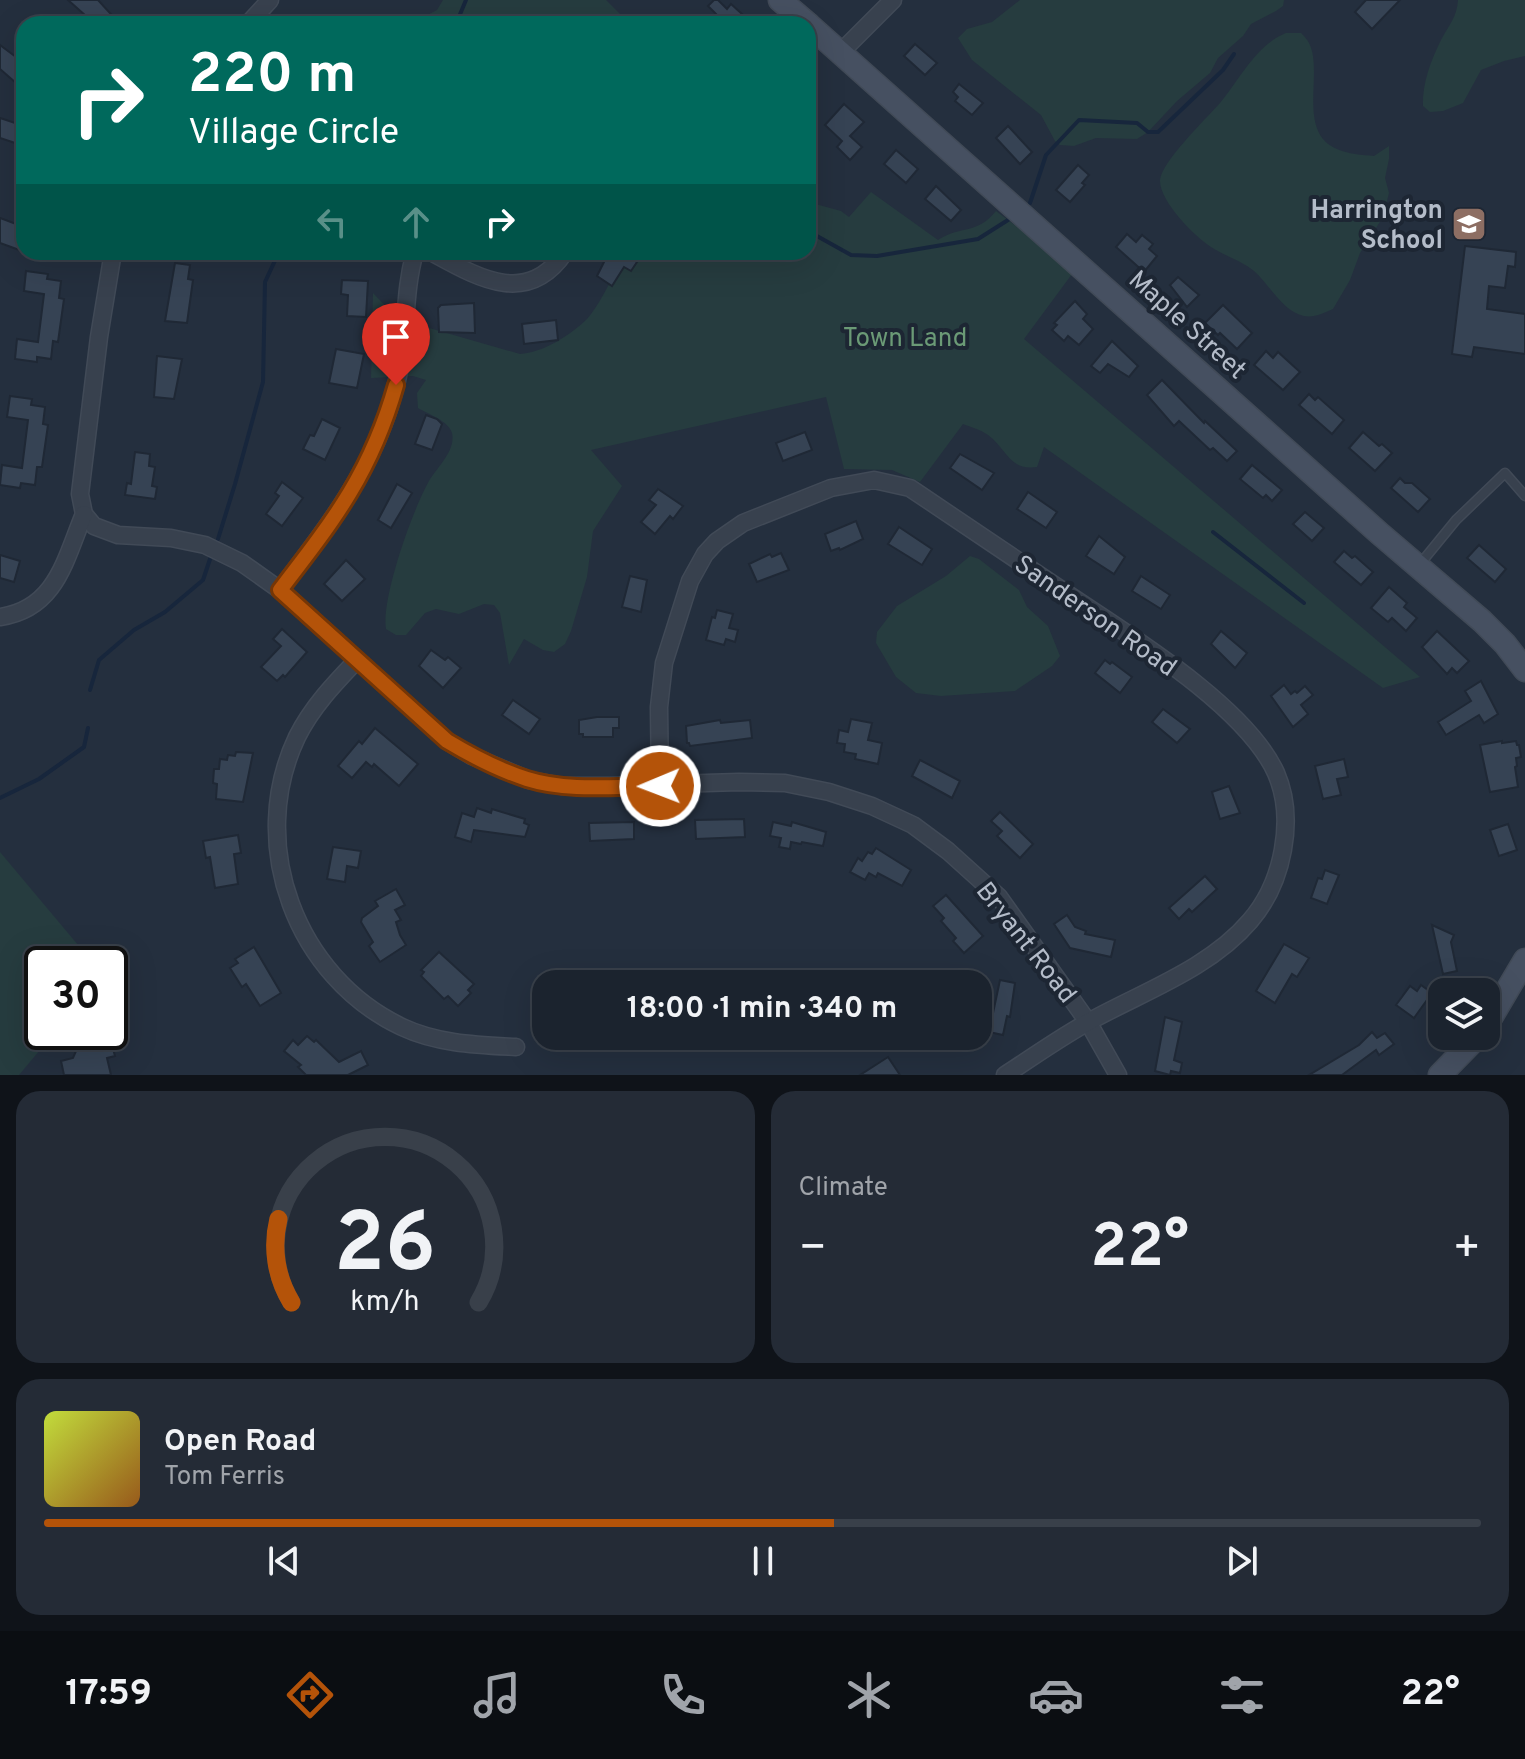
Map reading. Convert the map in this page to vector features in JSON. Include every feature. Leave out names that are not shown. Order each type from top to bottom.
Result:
[{"type":"main road","name":"Maple Street","points":[[780,0],[799,16]]},
{"type":"main road","name":"Maple Street","points":[[816,31],[1505,644],[1525,670]]},
{"type":"main road","points":[[1505,644],[1525,659]]},
{"type":"main road","points":[[1500,1002],[1524,961]]},
{"type":"main road","points":[[1440,1075],[1464,1050]]},
{"type":"street","points":[[255,16],[270,0]]},
{"type":"street","points":[[840,53],[893,0]]},
{"type":"street","points":[[0,617],[15,615],[42,600],[89,520],[80,494],[112,260]]},
{"type":"street","points":[[280,590],[340,511],[363,472],[381,432],[401,362],[407,289],[413,260]]},
{"type":"street","points":[[446,260],[487,281],[515,284],[542,275],[559,260]]},
{"type":"street","name":"Sanderson Road","points":[[660,786],[659,707],[664,663],[690,581],[705,554],[717,541],[743,523],[831,488],[874,480],[910,488],[1177,670],[1233,715],[1260,746],[1276,772],[1284,808],[1283,846],[1274,883],[1257,912],[1235,936],[1184,972],[1088,1022],[1005,1075]]},
{"type":"street","name":"Bryant Road","points":[[89,520],[118,535],[171,538],[205,545],[242,563],[280,590],[447,741],[529,780],[562,786],[785,783],[829,792],[872,806],[913,825],[948,851],[999,897],[1088,1022],[1118,1075]]},
{"type":"street","points":[[357,660],[308,717],[282,780],[276,825],[277,848],[294,914],[314,954],[346,989],[382,1016],[404,1028],[448,1041],[516,1047]]},
{"type":"lane","points":[[1418,566],[1456,520],[1505,473],[1525,496]]},
{"type":"green space","points":[[443,0],[606,0],[622,16],[425,16],[437,10]]},
{"type":"green space","points":[[1020,0],[1284,0],[1283,6],[1251,24],[1243,36],[1218,58],[1210,73],[1177,101],[1148,132],[1137,139],[1096,138],[1074,146],[1060,145],[1055,141],[1041,115],[972,60],[958,38],[967,29],[992,22]]},
{"type":"green space","points":[[1458,0],[1525,0],[1525,56],[1481,70],[1463,103],[1443,111],[1430,112],[1423,106],[1426,81]]},
{"type":"green space","points":[[1286,33],[1301,33],[1309,43],[1314,69],[1314,116],[1317,129],[1325,141],[1341,151],[1374,156],[1389,146],[1385,178],[1389,193],[1383,217],[1360,253],[1350,280],[1333,309],[1311,316],[1289,309],[1254,271],[1196,235],[1171,208],[1160,180],[1168,162],[1220,103],[1257,54],[1275,38]]},
{"type":"green space","name":"Town Land","points":[[871,192],[938,240],[982,224],[996,211],[1075,270],[1024,339],[1420,677],[1383,688],[1044,447],[1037,467],[1020,466],[988,435],[963,424],[920,482],[892,470],[844,469],[826,397],[591,450],[622,486],[593,531],[587,577],[571,631],[565,644],[554,652],[543,650],[524,639],[509,665],[500,613],[494,605],[484,604],[459,614],[436,609],[425,613],[406,635],[396,635],[386,629],[388,597],[407,532],[422,494],[449,452],[452,433],[438,418],[418,408],[417,393],[426,380],[413,376],[371,378],[373,293],[398,319],[520,354],[529,353],[556,342],[587,319],[622,260],[816,260],[816,204],[841,211],[849,217]]},
{"type":"green space","points":[[970,556],[979,559],[1019,590],[1027,607],[1048,626],[1060,656],[1052,666],[1015,691],[941,696],[916,693],[896,677],[876,643],[877,632],[897,606],[946,576]]},
{"type":"green space","points":[[0,852],[79,946],[24,946],[24,1050],[40,1050],[19,1075],[0,1075]]},
{"type":"building","points":[[68,0],[98,0],[113,16],[86,16]]},
{"type":"building","points":[[718,0],[727,9],[731,4],[744,16],[718,16],[708,6]]},
{"type":"building","points":[[1366,0],[1400,0],[1372,29],[1355,12]]},
{"type":"building","points":[[915,44],[937,63],[925,75],[904,56]]},
{"type":"building","points":[[0,45],[16,57],[16,83],[0,69]]},
{"type":"building","points":[[959,84],[983,103],[972,115],[955,101],[958,97],[953,92]]},
{"type":"building","points":[[844,104],[864,122],[850,136],[862,147],[850,160],[837,147],[842,141],[825,125]]},
{"type":"building","points":[[0,118],[16,123],[16,143],[0,138]]},
{"type":"building","points":[[1008,126],[1032,152],[1020,164],[996,138]]},
{"type":"building","points":[[896,150],[918,169],[906,183],[884,164]]},
{"type":"building","points":[[1078,165],[1089,175],[1082,183],[1085,185],[1070,202],[1056,190]]},
{"type":"building","points":[[936,186],[961,210],[951,221],[925,199]]},
{"type":"building","points":[[0,218],[16,224],[16,249],[0,243]]},
{"type":"building","points":[[1127,234],[1136,242],[1142,235],[1153,244],[1149,249],[1157,256],[1144,272],[1116,247]]},
{"type":"building","points":[[1465,246],[1516,252],[1515,267],[1508,266],[1505,288],[1489,286],[1487,309],[1525,314],[1525,354],[1474,347],[1472,357],[1452,354]]},
{"type":"building","points":[[605,260],[637,262],[631,271],[624,267],[612,286],[597,276]]},
{"type":"building","points":[[175,263],[190,265],[188,279],[193,280],[187,323],[165,321]]},
{"type":"building","points":[[26,271],[48,274],[47,279],[61,281],[59,298],[64,299],[58,342],[53,341],[51,359],[37,357],[37,362],[15,359],[17,339],[38,342],[44,294],[24,291]]},
{"type":"building","points":[[1178,277],[1199,295],[1187,307],[1170,285]]},
{"type":"building","points":[[342,280],[368,281],[366,317],[347,316],[348,295],[341,294]]},
{"type":"building","points":[[1075,301],[1087,314],[1083,319],[1093,329],[1079,345],[1068,336],[1064,341],[1052,330],[1057,325],[1054,323]]},
{"type":"building","points":[[474,303],[475,333],[439,332],[438,308],[441,305]]},
{"type":"building","points":[[1223,305],[1252,333],[1237,349],[1205,323]]},
{"type":"building","points":[[556,320],[558,340],[524,344],[522,324]]},
{"type":"building","points":[[1112,341],[1138,366],[1129,377],[1108,364],[1100,373],[1091,366]]},
{"type":"building","points":[[336,349],[364,354],[357,388],[329,383]]},
{"type":"building","points":[[1266,351],[1273,358],[1278,352],[1300,372],[1283,390],[1254,365]]},
{"type":"building","points":[[157,356],[182,359],[174,399],[154,397]]},
{"type":"building","points":[[1162,380],[1237,451],[1227,461],[1213,448],[1210,450],[1179,421],[1174,426],[1147,395]]},
{"type":"building","points":[[1309,394],[1315,400],[1318,397],[1344,420],[1332,434],[1299,405]]},
{"type":"building","points":[[10,396],[32,399],[31,405],[45,407],[43,424],[48,425],[42,467],[37,467],[35,485],[21,483],[20,488],[0,485],[2,465],[22,468],[28,420],[7,417]]},
{"type":"building","points":[[426,415],[442,424],[432,450],[415,444]]},
{"type":"building","points":[[322,419],[340,428],[325,460],[303,449]]},
{"type":"building","points":[[805,432],[812,450],[783,461],[776,443]]},
{"type":"building","points":[[1363,432],[1392,453],[1375,471],[1349,448]]},
{"type":"building","points":[[135,452],[150,454],[149,466],[155,467],[152,486],[157,487],[155,499],[125,495],[127,483],[131,484]]},
{"type":"building","points":[[960,454],[994,473],[982,490],[950,468]]},
{"type":"building","points":[[1252,465],[1282,490],[1272,501],[1266,495],[1263,498],[1240,479]]},
{"type":"building","points":[[1400,478],[1405,483],[1412,483],[1430,499],[1418,512],[1391,488]]},
{"type":"building","points":[[282,482],[303,498],[282,526],[266,514],[279,496],[275,493]]},
{"type":"building","points":[[397,484],[412,493],[391,528],[378,520]]},
{"type":"building","points":[[658,489],[683,506],[655,534],[641,522],[656,505],[649,500]]},
{"type":"building","points":[[1028,492],[1057,512],[1046,528],[1017,509]]},
{"type":"building","points":[[1305,512],[1324,528],[1312,541],[1293,524]]},
{"type":"building","points":[[856,521],[863,539],[831,551],[825,534]]},
{"type":"building","points":[[899,527],[932,549],[922,565],[888,544]]},
{"type":"building","points":[[1099,536],[1125,557],[1114,574],[1086,556]]},
{"type":"building","points":[[1479,545],[1506,569],[1495,582],[1467,558]]},
{"type":"building","points":[[1344,551],[1352,558],[1355,556],[1373,572],[1361,585],[1334,562]]},
{"type":"building","points":[[781,553],[789,570],[757,582],[749,564],[770,554],[772,557]]},
{"type":"building","points":[[0,555],[20,561],[14,582],[0,578]]},
{"type":"building","points":[[346,560],[365,579],[342,601],[324,584]]},
{"type":"building","points":[[630,576],[647,580],[641,612],[622,607]]},
{"type":"building","points":[[1141,576],[1170,595],[1161,609],[1132,591]]},
{"type":"building","points":[[1389,587],[1407,603],[1404,607],[1417,618],[1406,631],[1392,618],[1388,622],[1371,608]]},
{"type":"building","points":[[717,610],[733,614],[729,628],[738,630],[735,642],[726,639],[724,645],[706,640]]},
{"type":"building","points":[[282,629],[307,652],[285,677],[283,675],[277,681],[261,667],[281,646],[273,639]]},
{"type":"building","points":[[1221,631],[1247,653],[1235,668],[1211,644]]},
{"type":"building","points":[[1437,631],[1469,661],[1457,673],[1452,668],[1447,674],[1422,647]]},
{"type":"building","points":[[431,650],[445,660],[448,657],[461,668],[443,688],[419,666]]},
{"type":"building","points":[[1105,660],[1132,677],[1120,693],[1095,673]]},
{"type":"building","points":[[1481,681],[1498,714],[1484,723],[1479,715],[1446,735],[1438,722],[1471,701],[1465,691]]},
{"type":"building","points":[[1284,685],[1291,694],[1305,686],[1313,695],[1301,705],[1308,714],[1293,727],[1271,696]]},
{"type":"building","points":[[513,700],[540,719],[529,734],[502,715]]},
{"type":"building","points":[[1163,709],[1190,729],[1177,743],[1152,722]]},
{"type":"building","points":[[619,717],[619,728],[613,728],[613,737],[583,737],[579,734],[579,720]]},
{"type":"building","points":[[851,719],[872,723],[868,740],[882,743],[878,764],[855,759],[856,754],[844,752],[845,744],[837,743],[839,730],[848,732]]},
{"type":"building","points":[[720,720],[721,723],[750,720],[752,738],[690,746],[687,743],[686,726]]},
{"type":"building","points":[[375,728],[418,764],[399,786],[374,764],[372,767],[366,762],[352,778],[338,766]]},
{"type":"building","points":[[1516,741],[1519,745],[1521,757],[1516,758],[1515,767],[1518,787],[1490,792],[1480,745]]},
{"type":"building","points":[[236,752],[253,753],[243,802],[216,799],[214,769],[219,769],[220,759],[227,760],[228,755],[235,756]]},
{"type":"building","points":[[1344,759],[1348,777],[1337,779],[1341,795],[1323,799],[1315,766]]},
{"type":"building","points":[[920,760],[960,781],[952,798],[912,776]]},
{"type":"building","points":[[1229,786],[1240,813],[1220,819],[1212,792]]},
{"type":"building","points":[[477,808],[525,819],[524,823],[529,825],[525,837],[474,830],[471,842],[455,837],[462,813],[474,817]]},
{"type":"building","points":[[1000,812],[1033,844],[1020,858],[997,836],[1002,831],[991,821]]},
{"type":"building","points":[[744,819],[745,837],[696,839],[695,820]]},
{"type":"building","points":[[634,822],[634,839],[590,841],[589,823]]},
{"type":"building","points":[[773,822],[791,826],[792,822],[826,832],[823,846],[791,842],[790,849],[779,847],[781,838],[770,836]]},
{"type":"building","points":[[1508,824],[1517,850],[1499,856],[1490,830]]},
{"type":"building","points":[[238,835],[241,853],[234,854],[238,884],[215,888],[210,857],[206,858],[203,841]]},
{"type":"building","points":[[333,847],[361,851],[358,868],[347,866],[345,882],[327,879]]},
{"type":"building","points":[[876,848],[911,870],[902,886],[878,873],[876,877],[869,873],[865,880],[850,872],[858,858],[862,861],[868,852],[872,854]]},
{"type":"building","points":[[1325,870],[1339,875],[1327,904],[1311,898],[1318,878],[1322,879]]},
{"type":"building","points":[[1205,876],[1217,889],[1192,912],[1189,909],[1179,919],[1169,908]]},
{"type":"building","points":[[396,889],[405,905],[395,910],[401,920],[396,922],[400,935],[406,945],[380,962],[369,946],[373,942],[361,922],[378,906],[375,901]]},
{"type":"building","points":[[946,895],[983,936],[964,953],[941,921],[944,918],[933,906]]},
{"type":"building","points":[[1067,915],[1075,927],[1086,931],[1085,934],[1115,940],[1111,957],[1070,948],[1054,924]]},
{"type":"building","points":[[1432,925],[1454,935],[1451,942],[1457,971],[1443,974]]},
{"type":"building","points":[[1284,944],[1309,958],[1297,977],[1292,974],[1275,1003],[1256,991]]},
{"type":"building","points":[[254,947],[281,993],[260,1006],[246,984],[242,987],[230,968],[238,963],[235,959]]},
{"type":"building","points":[[439,952],[474,984],[468,990],[471,993],[458,1006],[448,996],[444,999],[421,976],[424,972],[421,970]]},
{"type":"building","points":[[1000,980],[1015,983],[1010,1017],[1007,1016],[1003,1035],[992,1033]]},
{"type":"building","points":[[1421,985],[1428,990],[1428,999],[1414,1018],[1396,1005],[1410,986],[1417,991]]},
{"type":"building","points":[[1165,1017],[1182,1022],[1174,1060],[1182,1063],[1180,1073],[1171,1071],[1170,1075],[1155,1071]]},
{"type":"building","points":[[1372,1032],[1377,1038],[1385,1033],[1394,1044],[1379,1055],[1376,1050],[1342,1075],[1309,1075],[1359,1045]]},
{"type":"building","points":[[307,1036],[314,1042],[316,1040],[339,1062],[361,1051],[368,1065],[348,1075],[306,1075],[298,1067],[301,1065],[284,1051],[293,1040],[298,1045]]},
{"type":"building","points":[[113,1050],[115,1056],[107,1058],[111,1075],[64,1075],[61,1061],[73,1058],[76,1051]]},
{"type":"building","points":[[888,1057],[900,1075],[860,1075]]},
{"type":"waterway","points":[[459,16],[466,0]]},
{"type":"waterway","points":[[1030,203],[1046,155],[1079,120],[1137,123],[1148,132],[1158,132],[1223,70],[1234,54]]},
{"type":"waterway","points":[[816,235],[851,255],[877,256],[978,239],[1008,220]]},
{"type":"waterway","points":[[218,539],[263,382],[265,282],[275,260]]},
{"type":"waterway","points":[[1213,532],[1304,603]]},
{"type":"waterway","points":[[90,690],[99,660],[134,630],[165,612],[203,580],[210,559]]},
{"type":"waterway","points":[[0,798],[39,779],[84,747],[88,728]]},
{"type":"place","name":"Harrington School","points":[[1469,224]]},
{"type":"route","points":[[396,385],[373,452],[352,491],[280,590],[447,741],[472,756],[529,780],[562,786],[660,786]]}]
